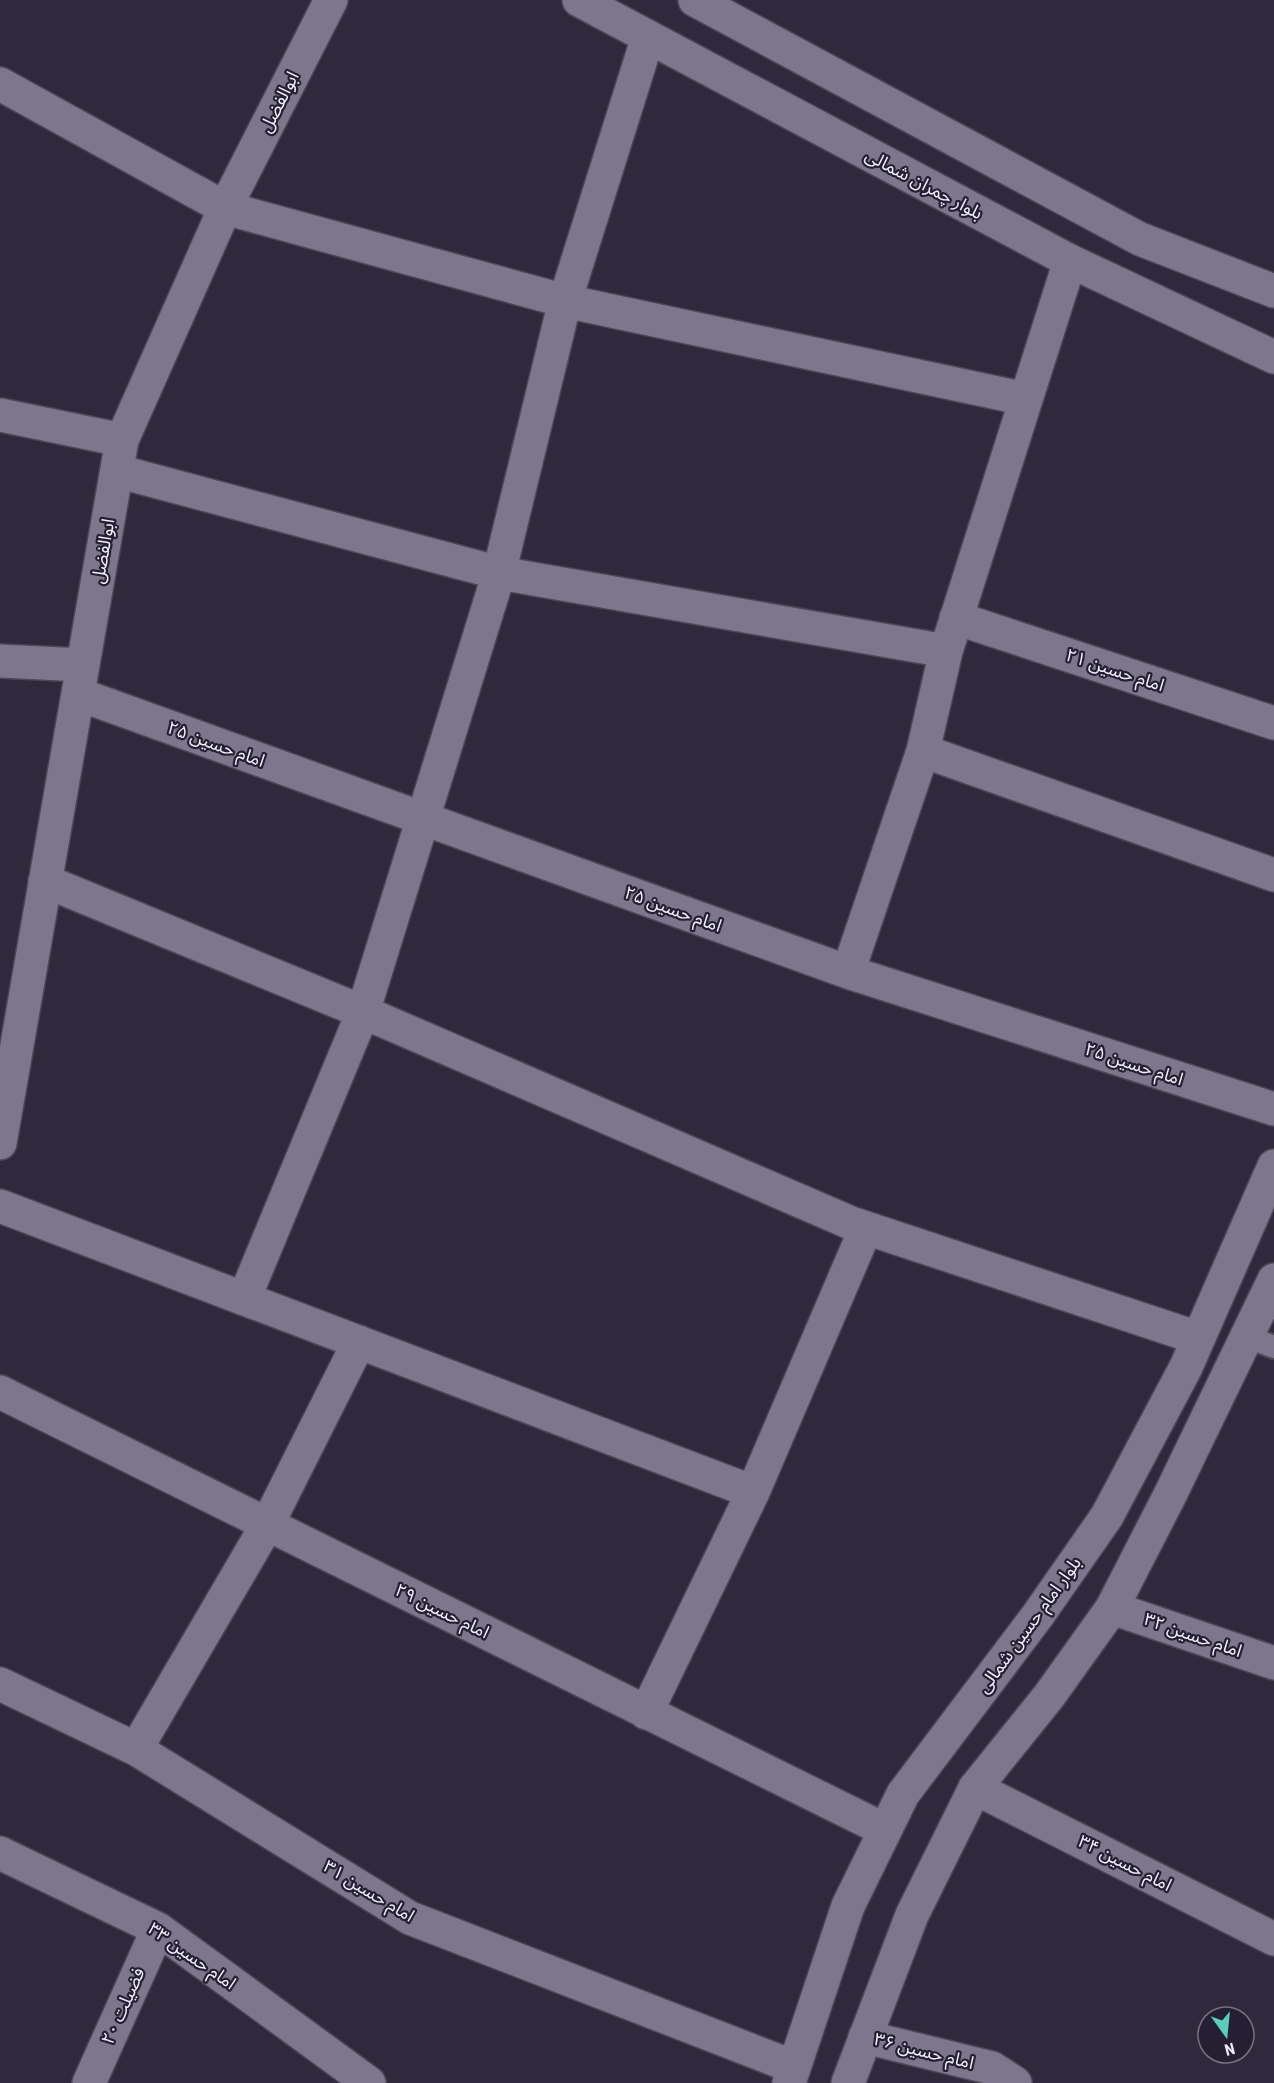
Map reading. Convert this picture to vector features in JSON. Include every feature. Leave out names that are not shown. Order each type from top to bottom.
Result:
[{"type":"street","name":"ابوالفضل","points":[[0,1143],[119,455],[225,208],[331,0]]},
{"type":"street","name":"بلوار چمران شمالی","points":[[579,0],[1070,261],[1274,357]]},
{"type":"street","points":[[695,0],[1140,239],[1274,291]]},
{"type":"street","points":[[244,1299],[363,1012],[498,573],[566,301],[648,37]]},
{"type":"street","points":[[0,84],[225,208],[566,301],[1026,399]]},
{"type":"street","points":[[848,972],[923,751],[946,651],[1070,261]]},
{"type":"street","points":[[0,415],[119,455],[498,573],[946,651]]},
{"type":"street","name":"امام حسین ۲۱","points":[[956,618],[1274,723]]},
{"type":"street","name":"امام حسین ۲۵","points":[[0,661],[81,679],[422,819],[848,972],[1274,1109]]},
{"type":"street","points":[[923,751],[1274,875]]},
{"type":"street","points":[[45,881],[363,1012],[840,1219],[1198,1338]]},
{"type":"street","name":"بلوار امام حسین شمالی","points":[[792,2075],[848,1906],[903,1794],[1038,1615],[1107,1516],[1186,1367],[1274,1166]]},
{"type":"street","points":[[0,1206],[753,1492]]},
{"type":"street","points":[[646,1713],[753,1492],[866,1228]]},
{"type":"street","points":[[848,2083],[912,1916],[975,1788],[1049,1696],[1112,1608],[1261,1342],[1274,1280]]},
{"type":"street","points":[[136,1749],[267,1525],[359,1342]]},
{"type":"street","name":"امام حسین ۲۹","points":[[0,1392],[885,1830]]},
{"type":"street","name":"امام حسین ۳۲","points":[[1112,1608],[1274,1663]]},
{"type":"street","name":"امام حسین ۳۱","points":[[0,1684],[136,1749],[410,1918],[792,2075]]},
{"type":"street","name":"امام حسین ۳۴","points":[[975,1788],[1274,1939]]},
{"type":"street","name":"امام حسین ۳۳","points":[[0,1853],[158,1929],[369,2083]]},
{"type":"street","name":"فضیلت ۲۰","points":[[89,2083],[158,1929]]},
{"type":"street","name":"امام حسین ۳۶","points":[[865,2037],[992,2068],[1015,2083]]}]
